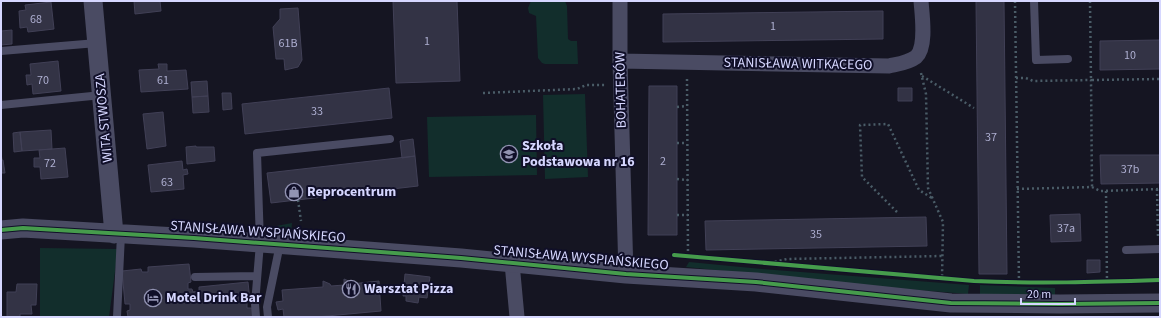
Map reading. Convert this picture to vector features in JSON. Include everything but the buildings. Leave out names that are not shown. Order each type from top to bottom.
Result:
[{"type":"street","name":"WITA STWOSZA","points":[[93,1],[118,234]]},
{"type":"street","name":"BOHATERÓW","points":[[620,1],[620,61],[626,274]]},
{"type":"street","points":[[917,56],[923,43],[921,1]]},
{"type":"street","name":"STANISŁAWA WITKACEGO","points":[[620,61],[889,66],[906,63],[917,56]]},
{"type":"street","name":"STANISŁAWA WYSPIAŃSKIEGO","points":[[1,230],[22,228],[280,244],[626,274],[756,282],[951,303],[1160,303]]},
{"type":"street","points":[[512,263],[517,317]]},
{"type":"lane","points":[[1034,1],[1036,60],[1068,60]]},
{"type":"lane","points":[[1,52],[97,43]]},
{"type":"lane","points":[[1,105],[102,95]]},
{"type":"lane","points":[[256,317],[255,304],[260,243],[257,153],[390,139]]},
{"type":"lane","points":[[117,317],[118,234]]},
{"type":"lane","points":[[268,317],[267,307],[280,244]]},
{"type":"lane","points":[[1126,250],[1159,249]]},
{"type":"lane","points":[[195,277],[257,276]]},
{"type":"path","points":[[1015,1],[1019,283]]},
{"type":"path","points":[[1090,1],[1092,187]]},
{"type":"path","points":[[917,56],[926,94],[928,188],[943,222],[942,279]]},
{"type":"path","points":[[687,62],[688,257]]},
{"type":"path","points":[[922,76],[974,108]]},
{"type":"path","points":[[1016,78],[1026,78],[1033,81],[1160,79]]},
{"type":"path","points":[[483,93],[577,89],[586,85],[607,85]]},
{"type":"path","points":[[677,107],[687,106]]},
{"type":"path","points":[[897,212],[862,177],[860,125],[888,124],[919,190],[932,198]]},
{"type":"path","points":[[677,143],[687,143]]},
{"type":"path","points":[[677,179],[688,180]]},
{"type":"path","points":[[1018,189],[1092,187],[1100,191],[1158,190],[1159,249]]},
{"type":"path","points":[[1106,191],[1107,282]]},
{"type":"path","points":[[298,200],[301,221]]},
{"type":"path","points":[[677,215],[688,215]]},
{"type":"path","points":[[765,264],[787,259],[942,256]]},
{"type":"green space","points":[[531,1],[565,1],[567,6],[568,39],[571,41],[577,41],[578,64],[545,64],[538,58],[536,16],[529,13],[528,8]]},
{"type":"green space","points":[[585,94],[588,177],[545,179],[543,95]]},
{"type":"green space","points":[[536,115],[537,175],[429,177],[427,117]]},
{"type":"green space","points":[[292,223],[291,232],[286,234],[272,234],[266,228]]},
{"type":"green space","points":[[40,248],[118,249],[109,317],[40,317]]},
{"type":"green space","points":[[689,262],[969,285],[968,294],[893,288],[686,267]]},
{"type":"green space","points":[[980,285],[1055,288],[1055,295],[980,294]]},
{"type":"cycle path","points":[[1,230],[23,228],[194,238],[461,258],[626,274],[756,282],[951,303],[1160,303]]},
{"type":"cycle path","points":[[674,255],[974,281],[1044,283],[1160,280]]},
{"type":"place","name":"Szkoła Podstawowa nr 16","points":[[509,154]]},
{"type":"place","name":"Reprocentrum","points":[[294,192]]},
{"type":"place","name":"Warsztat Pizza","points":[[351,289]]},
{"type":"place","name":"Motel Drink Bar","points":[[153,298]]}]
